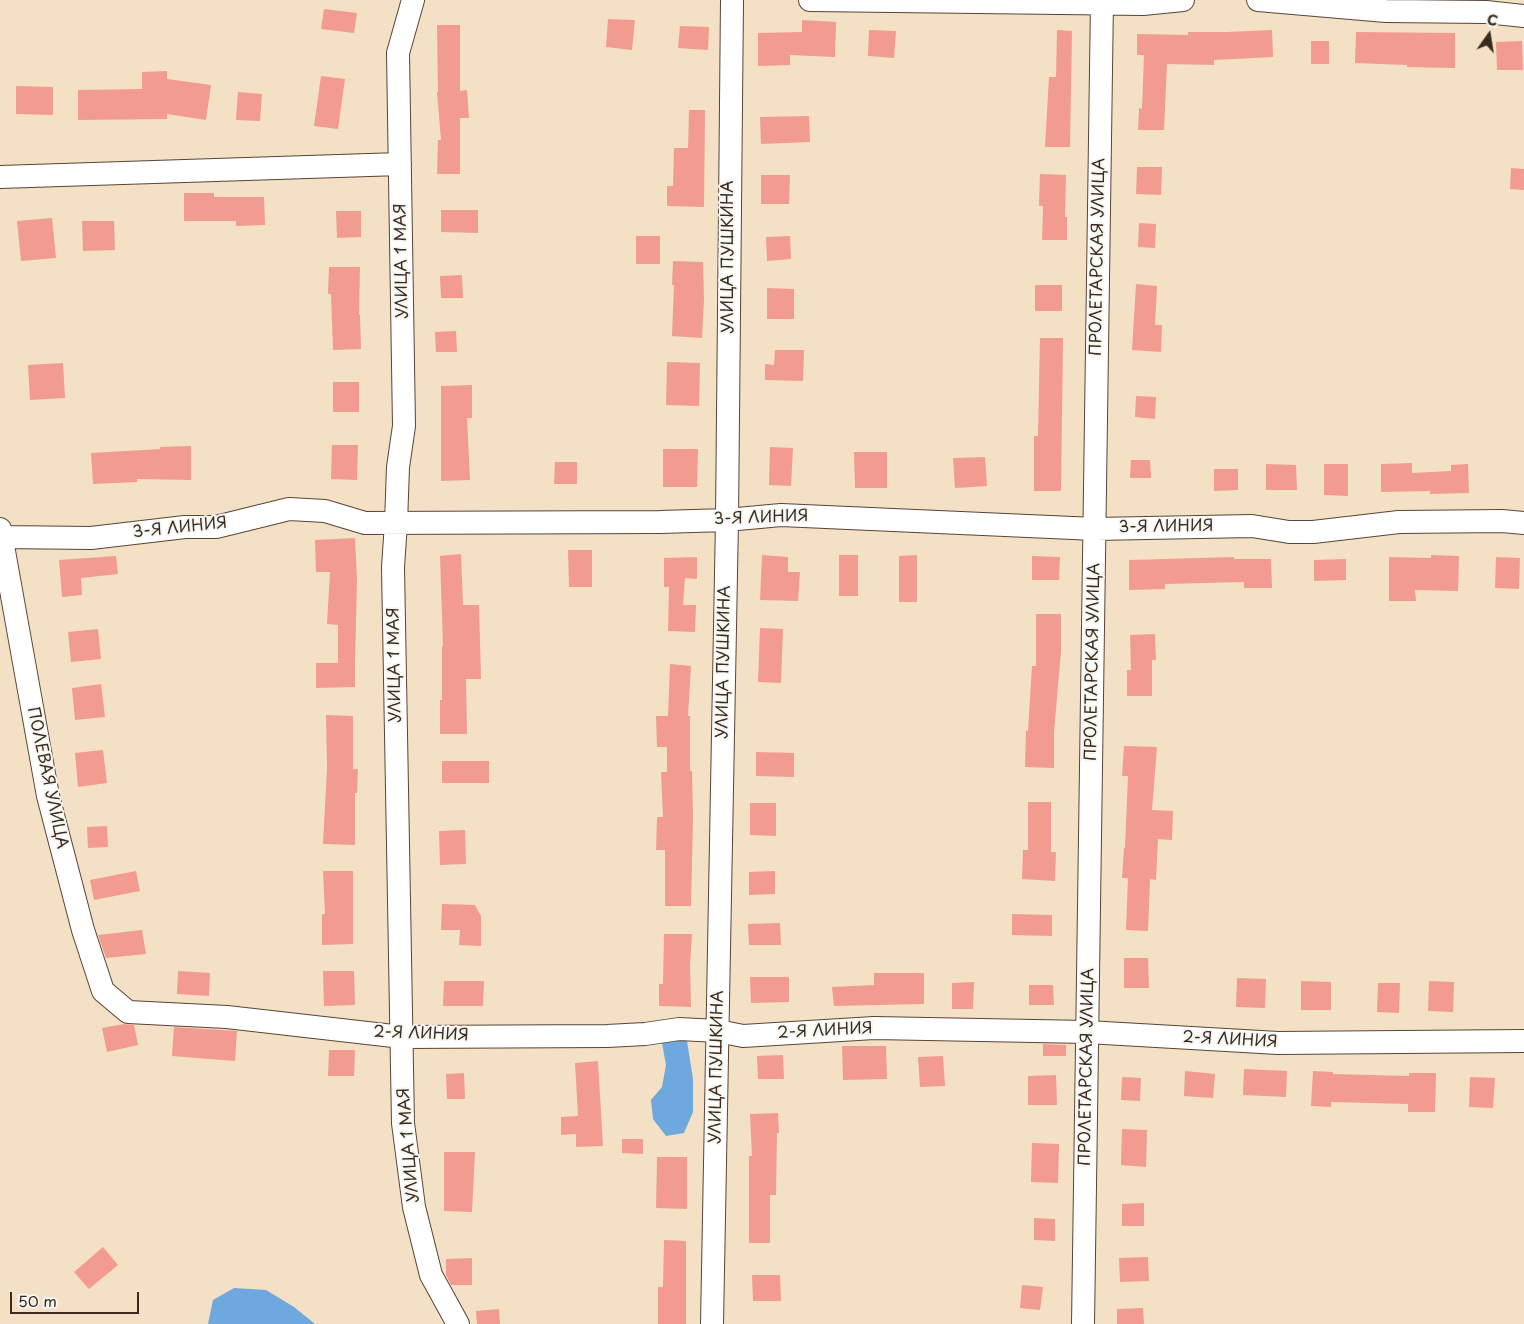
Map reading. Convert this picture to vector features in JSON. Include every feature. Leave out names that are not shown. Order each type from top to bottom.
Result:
[{"type":"street","name":"УЛИЦА 1 МАЯ","points":[[413,0],[398,53],[404,426],[398,467],[393,567],[403,1123],[414,1207],[431,1275],[458,1324]]},
{"type":"street","name":"УЛИЦА ПУШКИНА","points":[[712,1324],[727,520],[732,0]]},
{"type":"street","points":[[810,0],[1102,1],[1143,4],[1183,0]]},
{"type":"street","points":[[1258,0],[1386,11],[1486,12],[1524,16]]},
{"type":"street","name":"ПРОЛЕТАРСКАЯ УЛИЦА","points":[[1083,1324],[1102,1]]},
{"type":"street","points":[[0,177],[400,164]]},
{"type":"street","name":"3-Я ЛИНИЯ","points":[[1,533],[91,538],[185,527],[216,527],[289,509],[325,511],[365,523],[727,520],[781,515],[1095,529],[1252,526],[1289,532],[1313,532],[1399,522],[1502,521],[1524,523]]},
{"type":"street","name":"ПОЛЕВАЯ УЛИЦА","points":[[1,533],[48,796],[83,930],[103,991],[128,1012]]},
{"type":"street","name":"2-Я ЛИНИЯ","points":[[128,1012],[227,1017],[402,1036],[616,1035],[645,1034],[680,1029],[743,1036],[874,1028],[1087,1032],[1278,1043],[1524,1041]]},
{"type":"water","points":[[676,1037],[687,1041],[693,1079],[693,1112],[684,1133],[666,1136],[653,1119],[651,1100],[662,1087],[666,1065],[662,1043]]},
{"type":"water","points":[[234,1288],[266,1290],[294,1307],[315,1324],[208,1324],[213,1300]]},
{"type":"building","points":[[324,9],[357,13],[354,33],[321,29]]},
{"type":"building","points":[[608,19],[635,20],[632,50],[606,47]]},
{"type":"building","points":[[802,20],[836,22],[835,57],[790,55],[790,65],[758,66],[758,33],[802,32]]},
{"type":"building","points":[[437,25],[460,25],[460,91],[467,90],[469,118],[460,118],[460,174],[437,174],[438,140],[441,140],[437,92]]},
{"type":"building","points":[[680,26],[709,27],[708,50],[678,48]]},
{"type":"building","points":[[869,30],[896,31],[894,58],[868,56]]},
{"type":"building","points":[[1057,30],[1072,31],[1070,147],[1045,147],[1049,77],[1056,77]]},
{"type":"building","points":[[1272,30],[1273,57],[1214,60],[1214,65],[1167,64],[1164,130],[1138,130],[1139,108],[1142,109],[1144,55],[1137,55],[1137,34],[1188,35],[1188,32]]},
{"type":"building","points":[[1356,32],[1455,33],[1455,68],[1355,63]]},
{"type":"building","points":[[1311,41],[1329,41],[1329,64],[1311,64]]},
{"type":"building","points":[[1522,41],[1523,70],[1497,70],[1496,42]]},
{"type":"building","points":[[167,71],[167,79],[211,85],[206,120],[167,114],[167,119],[78,120],[78,90],[142,89],[142,72]]},
{"type":"building","points":[[321,76],[345,79],[338,129],[314,126]]},
{"type":"building","points":[[16,86],[53,87],[53,115],[16,114]]},
{"type":"building","points":[[238,92],[262,94],[260,121],[236,120]]},
{"type":"building","points":[[689,110],[705,110],[704,207],[667,206],[667,186],[673,186],[674,148],[688,148]]},
{"type":"building","points":[[809,116],[810,142],[761,144],[760,117]]},
{"type":"building","points":[[1137,167],[1162,167],[1161,195],[1136,194]]},
{"type":"building","points":[[1511,168],[1524,169],[1524,190],[1510,189]]},
{"type":"building","points":[[1040,174],[1066,175],[1065,217],[1067,217],[1067,240],[1042,240],[1043,206],[1039,206]]},
{"type":"building","points":[[761,175],[790,175],[789,204],[761,204]]},
{"type":"building","points":[[184,193],[214,193],[214,197],[264,197],[265,225],[236,226],[236,221],[184,221]]},
{"type":"building","points":[[441,210],[478,210],[478,233],[441,232]]},
{"type":"building","points":[[336,211],[361,211],[361,237],[337,238]]},
{"type":"building","points":[[52,218],[56,258],[21,261],[17,221]]},
{"type":"building","points":[[82,221],[114,221],[115,250],[83,251]]},
{"type":"building","points":[[1139,223],[1156,224],[1155,248],[1138,247]]},
{"type":"building","points":[[636,236],[660,236],[660,264],[636,264]]},
{"type":"building","points":[[790,236],[791,259],[767,261],[766,237]]},
{"type":"building","points":[[673,261],[703,262],[702,338],[672,336]]},
{"type":"building","points":[[329,267],[360,267],[359,315],[361,349],[333,350],[331,294],[328,294]]},
{"type":"building","points":[[462,275],[463,298],[441,298],[440,276]]},
{"type":"building","points":[[1136,284],[1157,286],[1155,325],[1162,325],[1161,352],[1132,350]]},
{"type":"building","points":[[1035,285],[1062,285],[1062,311],[1035,311]]},
{"type":"building","points":[[767,288],[794,289],[794,319],[767,319]]},
{"type":"building","points":[[456,331],[457,352],[436,352],[435,332]]},
{"type":"building","points":[[1040,338],[1063,338],[1061,491],[1034,491],[1034,436],[1038,436]]},
{"type":"building","points":[[775,350],[804,350],[803,381],[765,380],[765,364],[774,365]]},
{"type":"building","points":[[667,362],[700,363],[699,406],[666,405]]},
{"type":"building","points":[[63,363],[65,398],[30,400],[28,365]]},
{"type":"building","points":[[333,382],[359,382],[359,412],[333,412]]},
{"type":"building","points":[[472,385],[472,418],[467,418],[470,480],[441,481],[441,386]]},
{"type":"building","points":[[1136,396],[1156,397],[1155,419],[1135,417]]},
{"type":"building","points":[[332,445],[358,445],[357,480],[331,479]]},
{"type":"building","points":[[191,446],[191,480],[137,479],[137,482],[93,484],[91,453]]},
{"type":"building","points":[[770,447],[793,448],[791,486],[769,485]]},
{"type":"building","points":[[663,449],[698,449],[697,487],[663,487]]},
{"type":"building","points":[[854,452],[887,452],[887,488],[855,488]]},
{"type":"building","points":[[985,457],[987,486],[955,488],[953,458]]},
{"type":"building","points":[[1131,460],[1150,460],[1151,478],[1130,478]]},
{"type":"building","points":[[555,462],[577,462],[577,484],[554,484]]},
{"type":"building","points":[[1412,463],[1412,473],[1451,471],[1451,465],[1468,464],[1469,493],[1430,494],[1430,491],[1381,492],[1381,464]]},
{"type":"building","points":[[1266,464],[1296,465],[1297,490],[1266,490]]},
{"type":"building","points":[[1324,464],[1348,464],[1348,496],[1324,495]]},
{"type":"building","points":[[1214,469],[1238,469],[1238,490],[1214,491]]},
{"type":"building","points":[[355,538],[357,580],[355,687],[316,688],[316,663],[338,663],[338,625],[327,624],[330,572],[316,572],[315,540]]},
{"type":"building","points":[[568,550],[592,550],[592,587],[569,587]]},
{"type":"building","points":[[461,554],[463,605],[479,605],[481,679],[466,679],[467,734],[440,734],[443,646],[440,556]]},
{"type":"building","points":[[762,555],[788,557],[788,572],[800,572],[798,601],[760,600]]},
{"type":"building","points":[[839,555],[858,555],[858,596],[839,596]]},
{"type":"building","points":[[917,555],[917,602],[899,602],[899,556]]},
{"type":"building","points":[[1431,555],[1459,556],[1458,591],[1415,590],[1416,601],[1389,601],[1389,557],[1431,558]]},
{"type":"building","points":[[116,556],[118,574],[81,578],[82,595],[62,597],[59,560]]},
{"type":"building","points":[[1032,556],[1060,557],[1059,580],[1032,580]]},
{"type":"building","points":[[697,557],[697,579],[685,578],[683,605],[696,605],[695,632],[668,631],[669,587],[664,587],[664,558]]},
{"type":"building","points":[[1234,557],[1234,559],[1271,559],[1272,588],[1244,588],[1244,582],[1165,584],[1165,589],[1129,590],[1129,560]]},
{"type":"building","points":[[1496,557],[1520,558],[1519,589],[1495,588]]},
{"type":"building","points":[[1346,559],[1346,580],[1314,581],[1314,560]]},
{"type":"building","points":[[1036,614],[1061,614],[1061,651],[1054,732],[1054,768],[1025,767],[1032,666],[1036,666]]},
{"type":"building","points":[[760,628],[783,629],[781,683],[758,682]]},
{"type":"building","points":[[98,629],[101,659],[71,662],[68,632]]},
{"type":"building","points":[[1155,634],[1156,660],[1152,660],[1152,696],[1127,696],[1127,670],[1131,670],[1130,635]]},
{"type":"building","points":[[670,664],[691,666],[688,716],[690,716],[690,771],[692,771],[693,817],[691,906],[665,906],[665,850],[656,850],[657,817],[663,817],[661,772],[667,772],[667,747],[657,747],[656,716],[668,716]]},
{"type":"building","points":[[101,684],[105,717],[75,720],[72,688]]},
{"type":"building","points":[[326,715],[353,716],[353,769],[358,769],[357,793],[355,793],[355,845],[323,844],[327,769]]},
{"type":"building","points":[[1124,746],[1157,747],[1152,810],[1173,811],[1172,840],[1158,839],[1156,880],[1150,879],[1148,931],[1126,930],[1128,878],[1122,878],[1128,776],[1122,776]]},
{"type":"building","points":[[103,750],[107,783],[78,787],[75,753]]},
{"type":"building","points":[[756,752],[794,753],[794,777],[756,776]]},
{"type":"building","points":[[442,761],[489,761],[489,783],[442,783]]},
{"type":"building","points":[[1028,802],[1051,802],[1051,852],[1056,852],[1055,881],[1022,879],[1023,850],[1028,850]]},
{"type":"building","points":[[750,803],[776,803],[776,836],[750,835]]},
{"type":"building","points":[[107,826],[108,847],[88,848],[87,827]]},
{"type":"building","points":[[465,830],[466,864],[440,865],[439,831]]},
{"type":"building","points":[[136,871],[140,891],[94,900],[90,880]]},
{"type":"building","points":[[323,871],[353,871],[353,944],[322,945],[322,914],[325,914]]},
{"type":"building","points":[[775,871],[775,894],[749,895],[749,872]]},
{"type":"building","points":[[442,904],[475,905],[481,916],[481,946],[459,945],[460,930],[441,930]]},
{"type":"building","points":[[1012,914],[1052,915],[1052,936],[1012,935]]},
{"type":"building","points":[[780,923],[781,945],[749,945],[748,924]]},
{"type":"building","points":[[142,930],[146,954],[106,958],[98,935]]},
{"type":"building","points":[[664,934],[692,934],[690,965],[691,1007],[659,1006],[659,984],[663,984]]},
{"type":"building","points":[[1124,958],[1148,958],[1149,988],[1124,988]]},
{"type":"building","points":[[178,971],[210,973],[209,996],[177,994]]},
{"type":"building","points":[[323,971],[354,971],[355,1005],[324,1006]]},
{"type":"building","points":[[874,973],[924,973],[924,1004],[834,1006],[832,987],[874,985]]},
{"type":"building","points":[[750,977],[789,977],[789,1002],[751,1003]]},
{"type":"building","points":[[1237,978],[1266,979],[1265,1008],[1236,1007]]},
{"type":"building","points":[[444,981],[484,981],[483,1006],[443,1006]]},
{"type":"building","points":[[1301,981],[1331,982],[1331,1010],[1301,1010]]},
{"type":"building","points":[[1429,981],[1454,982],[1453,1012],[1428,1011]]},
{"type":"building","points":[[974,982],[973,1009],[952,1009],[952,983]]},
{"type":"building","points":[[1378,983],[1400,983],[1399,1013],[1377,1012]]},
{"type":"building","points":[[1029,985],[1053,985],[1054,1005],[1029,1005]]},
{"type":"building","points":[[124,1024],[134,1025],[138,1045],[107,1052],[102,1028]]},
{"type":"building","points":[[174,1027],[237,1031],[235,1061],[172,1056]]},
{"type":"building","points":[[1043,1044],[1066,1045],[1066,1056],[1043,1056]]},
{"type":"building","points":[[842,1046],[886,1046],[887,1079],[843,1080]]},
{"type":"building","points":[[329,1050],[355,1050],[354,1076],[328,1076]]},
{"type":"building","points":[[783,1055],[784,1079],[758,1079],[757,1056]]},
{"type":"building","points":[[943,1056],[945,1086],[920,1087],[918,1057]]},
{"type":"building","points":[[598,1061],[603,1146],[576,1147],[576,1134],[561,1135],[561,1117],[578,1116],[575,1063]]},
{"type":"building","points":[[1244,1069],[1287,1071],[1286,1097],[1243,1095]]},
{"type":"building","points":[[1185,1071],[1215,1074],[1213,1098],[1184,1096]]},
{"type":"building","points":[[1313,1071],[1333,1072],[1333,1074],[1409,1076],[1409,1073],[1436,1073],[1435,1112],[1408,1112],[1408,1104],[1331,1102],[1331,1107],[1311,1106]]},
{"type":"building","points":[[464,1073],[465,1099],[447,1099],[446,1074]]},
{"type":"building","points":[[1056,1075],[1057,1105],[1028,1105],[1028,1076]]},
{"type":"building","points":[[1122,1077],[1141,1078],[1140,1101],[1121,1100]]},
{"type":"building","points":[[1470,1077],[1495,1078],[1493,1108],[1469,1107]]},
{"type":"building","points":[[778,1113],[776,1195],[770,1195],[770,1243],[749,1243],[749,1156],[752,1156],[750,1114]]},
{"type":"building","points":[[1122,1129],[1147,1130],[1146,1167],[1121,1165]]},
{"type":"building","points":[[622,1139],[643,1139],[643,1154],[622,1153]]},
{"type":"building","points":[[1032,1143],[1059,1144],[1058,1183],[1031,1182]]},
{"type":"building","points":[[444,1152],[475,1152],[472,1212],[444,1211]]},
{"type":"building","points":[[657,1157],[687,1157],[687,1209],[656,1208]]},
{"type":"building","points":[[1144,1203],[1144,1226],[1122,1226],[1122,1204]]},
{"type":"building","points":[[1034,1218],[1055,1219],[1055,1241],[1034,1240]]},
{"type":"building","points":[[664,1240],[686,1241],[686,1324],[658,1324],[658,1287],[663,1287]]},
{"type":"building","points":[[103,1247],[118,1265],[89,1289],[74,1272]]},
{"type":"building","points":[[1148,1257],[1149,1281],[1120,1282],[1119,1258]]},
{"type":"building","points":[[472,1258],[472,1285],[451,1285],[446,1275],[446,1259]]},
{"type":"building","points":[[752,1275],[780,1275],[781,1301],[753,1301]]},
{"type":"building","points":[[1022,1285],[1043,1287],[1040,1310],[1020,1308]]},
{"type":"building","points":[[1143,1308],[1144,1324],[1117,1324],[1117,1309]]},
{"type":"building","points":[[499,1309],[500,1324],[477,1324],[476,1311]]}]
